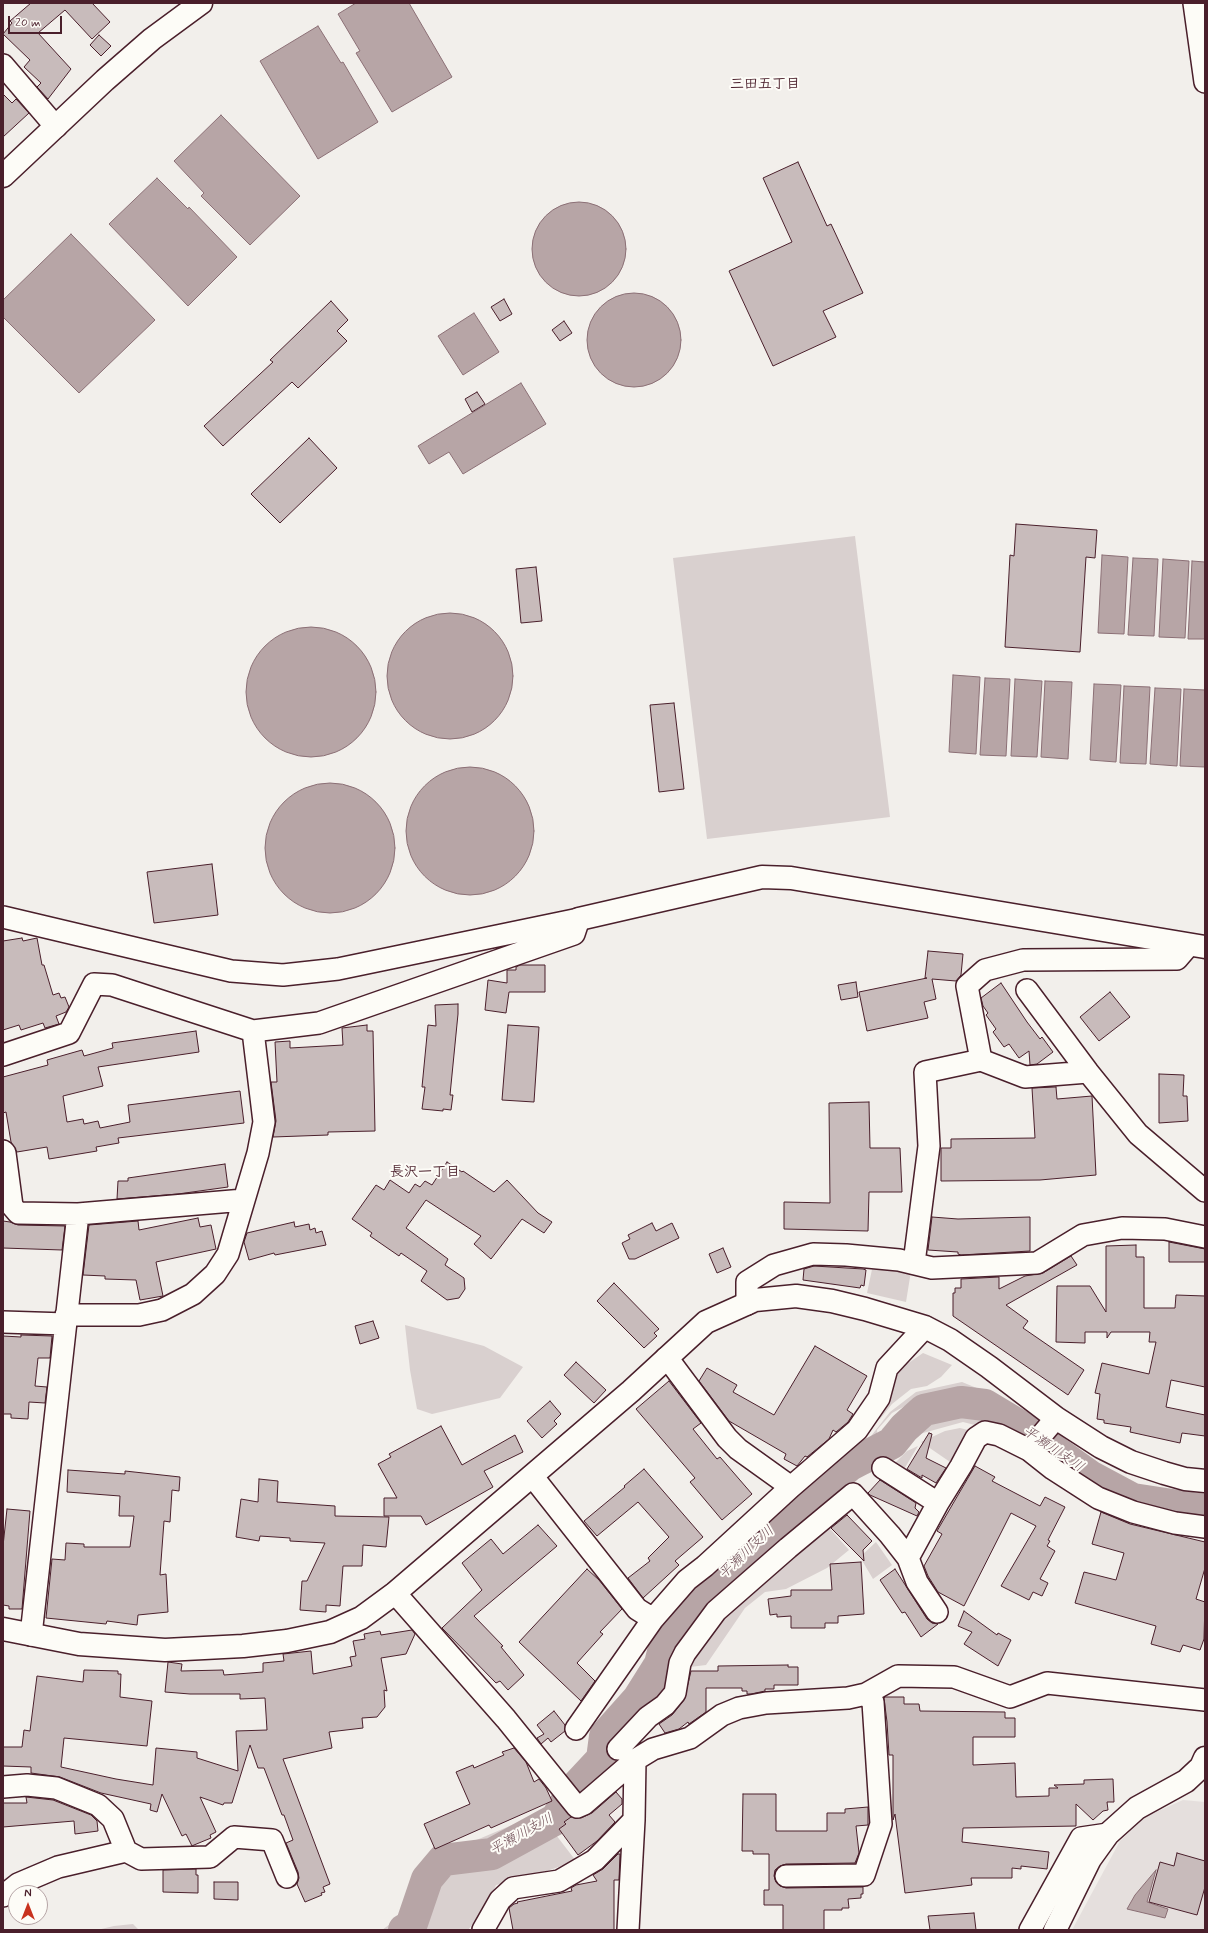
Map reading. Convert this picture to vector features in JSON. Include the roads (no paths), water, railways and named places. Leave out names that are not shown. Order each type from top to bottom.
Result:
[{"type":"street","points":[[3,176],[105,80],[152,39],[201,3]]},
{"type":"street","points":[[1194,3],[1205,82]]},
{"type":"street","points":[[3,65],[56,127]]},
{"type":"street","points":[[3,917],[231,971],[283,975],[338,969],[579,919],[762,878],[791,878],[1197,946]]},
{"type":"street","points":[[3,1055],[69,1033],[94,984],[112,985],[252,1031],[318,1023],[574,934],[579,919]]},
{"type":"street","points":[[981,1060],[967,986],[985,970],[1023,960],[1177,959],[1197,946]]},
{"type":"street","points":[[1026,990],[1088,1072],[1138,1134],[1205,1191]]},
{"type":"street","points":[[3,1322],[66,1320],[140,1315],[162,1310],[193,1294],[215,1274],[228,1254],[258,1153],[264,1122],[252,1031]]},
{"type":"street","points":[[914,1263],[929,1146],[925,1072],[981,1060],[1025,1077],[1088,1072]]},
{"type":"street","points":[[3,1151],[5,1153],[12,1206],[18,1213],[78,1214],[244,1200]]},
{"type":"street","points":[[30,1635],[78,1214]]},
{"type":"street","points":[[747,1304],[746,1282],[774,1266],[814,1254],[846,1254],[892,1259],[932,1268],[1037,1263],[1083,1235],[1122,1228],[1165,1229],[1205,1237]]},
{"type":"street","points":[[3,1629],[79,1644],[165,1650],[243,1646],[287,1641],[330,1632],[360,1618],[395,1593],[532,1477],[706,1322],[755,1300],[796,1296],[832,1301],[865,1309],[925,1327],[950,1340],[989,1367],[1041,1436],[1057,1472],[1098,1498],[1141,1514],[1182,1524],[1205,1527]]},
{"type":"street","points":[[576,1729],[653,1619],[687,1580],[705,1566],[791,1487],[857,1430],[878,1398],[888,1368],[925,1327]]},
{"type":"street","points":[[666,1358],[674,1366],[727,1438],[738,1449],[791,1487]]},
{"type":"street","points":[[908,1558],[976,1438],[985,1432],[999,1435],[1041,1436],[1101,1447],[1131,1462],[1164,1474],[1185,1479],[1205,1481]]},
{"type":"street","points":[[883,1468],[938,1503]]},
{"type":"street","points":[[532,1477],[637,1609],[653,1619]]},
{"type":"street","points":[[395,1593],[506,1719],[560,1788],[577,1807],[584,1804],[627,1755],[648,1717],[666,1705],[675,1693],[680,1663],[685,1653],[716,1611],[853,1494],[890,1535],[908,1558],[917,1582],[937,1612]]},
{"type":"street","points":[[627,1755],[690,1738],[722,1715],[738,1708],[766,1703],[848,1698],[866,1694],[898,1676],[954,1677],[1010,1697],[1047,1683],[1205,1700]]},
{"type":"street","points":[[786,1876],[864,1875],[881,1824],[873,1702],[866,1694]]},
{"type":"street","points":[[627,1755],[634,1820],[628,1930]]},
{"type":"street","points":[[1055,1930],[1090,1859],[1108,1834],[1137,1808],[1186,1781],[1201,1767],[1205,1758]]},
{"type":"street","points":[[3,1787],[27,1785],[56,1788],[98,1805],[113,1819],[126,1851],[141,1859],[210,1857],[234,1837],[272,1840],[286,1878]]},
{"type":"street","points":[[483,1930],[500,1900],[513,1888],[559,1881],[595,1860],[634,1820]]},
{"type":"street","points":[[1030,1930],[1081,1838],[1108,1834]]},
{"type":"street","points":[[3,1896],[18,1884],[58,1867],[126,1851]]},
{"type":"waterway","name":"平瀬川支川","points":[[404,1930],[411,1926],[427,1879],[443,1860],[492,1854],[556,1819],[574,1789],[602,1759],[605,1736],[638,1699],[660,1664],[665,1644],[698,1599],[722,1574],[780,1522],[850,1465],[892,1443],[904,1428],[924,1410],[961,1402],[985,1405],[1020,1426],[1090,1476],[1133,1499],[1205,1510]]},
{"type":"district","name":"三田五丁目","points":[[765,85]]},
{"type":"district","name":"長沢一丁目","points":[[425,1173]]}]
